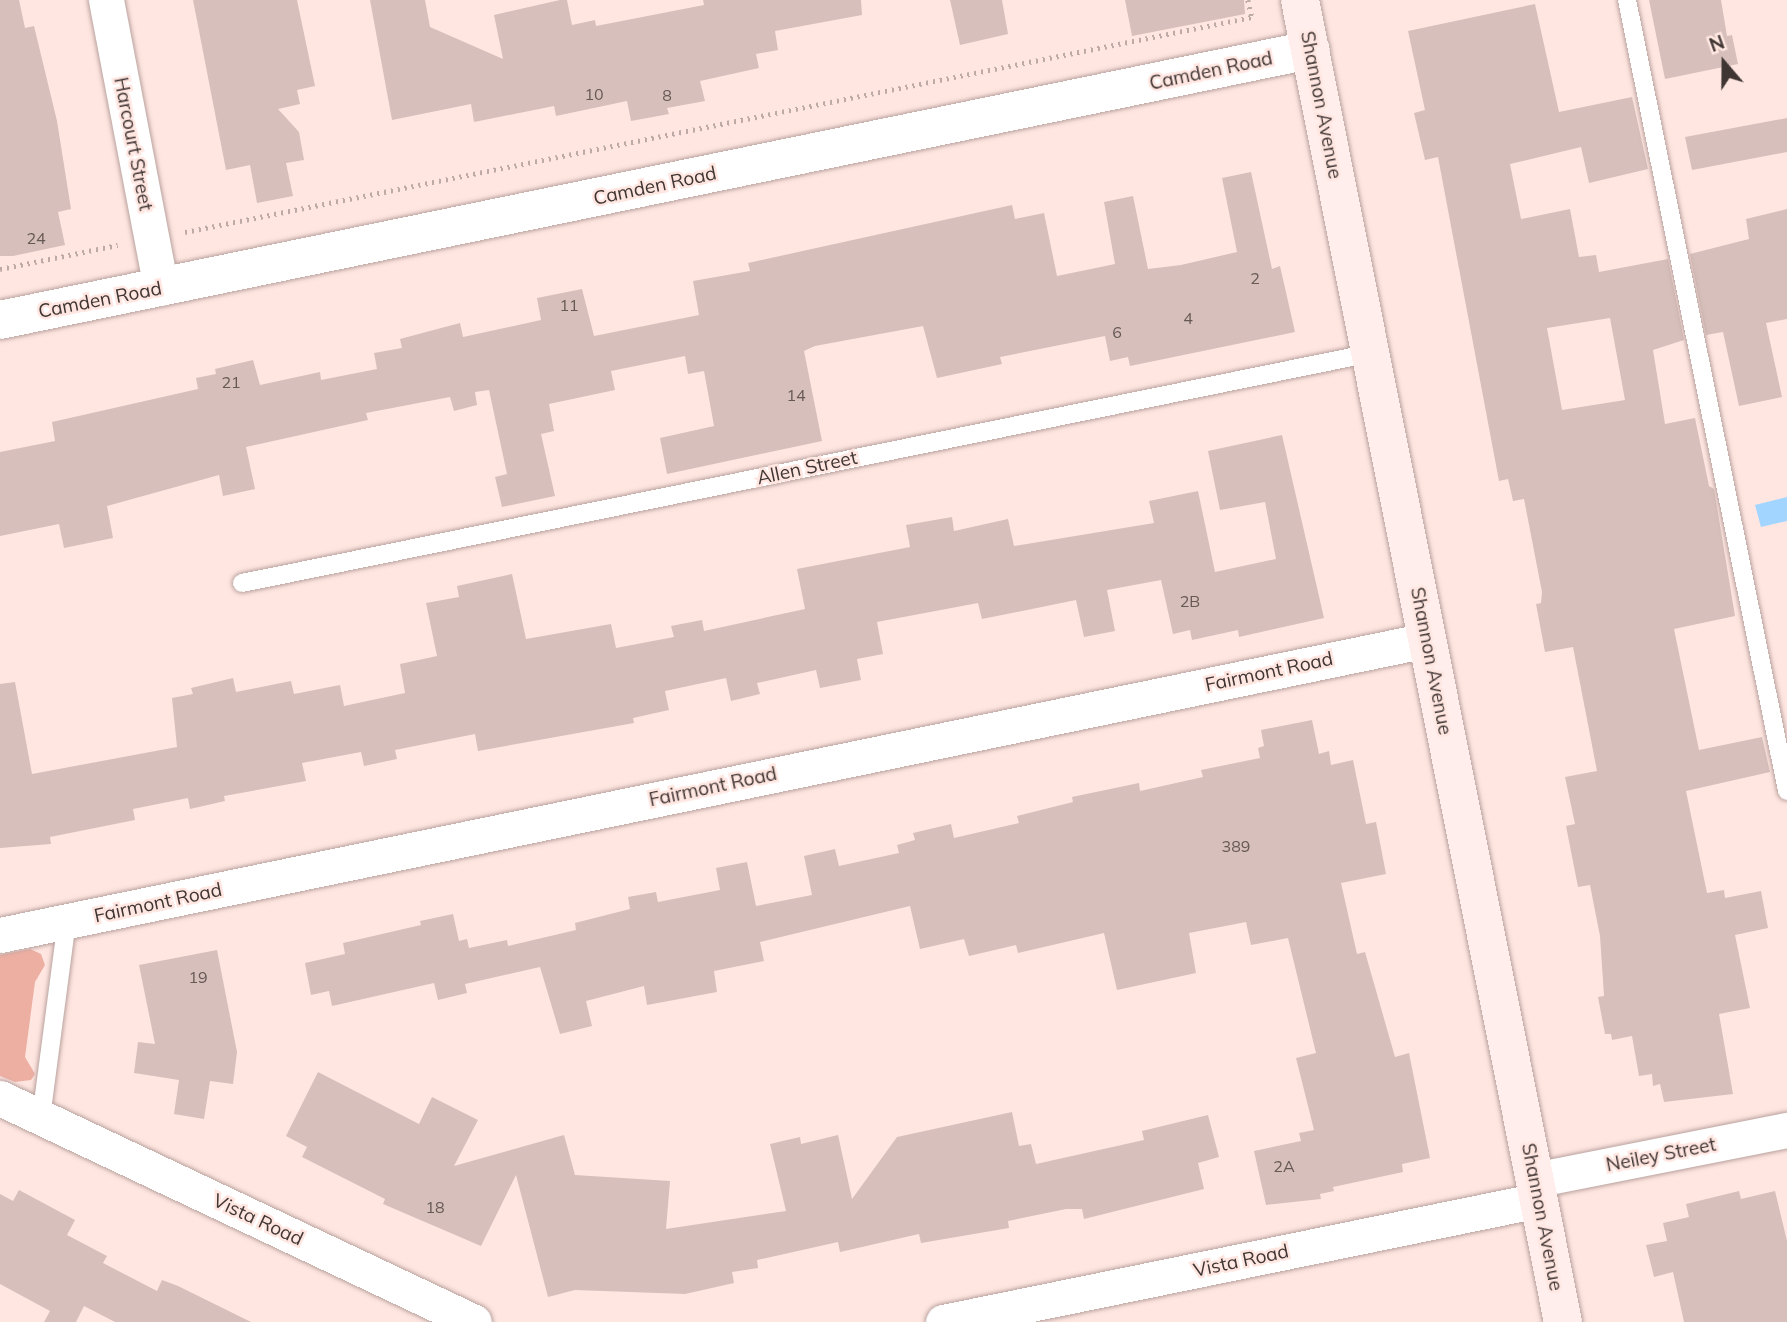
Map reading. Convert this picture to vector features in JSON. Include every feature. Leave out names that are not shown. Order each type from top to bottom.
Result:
[{"type":"main road","name":"Shannon Avenue","points":[[1300,0],[1563,1322]]},
{"type":"street","name":"Harcourt Street","points":[[106,0],[161,288]]},
{"type":"street","name":"Camden Road","points":[[0,320],[1310,50]]},
{"type":"street","name":"Fairmont Road","points":[[0,935],[1427,640]]},
{"type":"street","name":"Vista Road","points":[[0,1098],[474,1322]]},
{"type":"street","name":"Neiley Street","points":[[1537,1190],[1787,1130]]},
{"type":"street","name":"Vista Road","points":[[943,1322],[1537,1190]]},
{"type":"lane","points":[[1627,0],[1787,791]]},
{"type":"lane","name":"Allen Street","points":[[242,583],[1371,353]]},
{"type":"lane","points":[[41,1118],[67,921]]},
{"type":"path","points":[[1248,0],[1253,24]]},
{"type":"path","points":[[0,269],[1252,17]]},
{"type":"shaded area","points":[[30,949],[41,954],[45,965],[35,982],[25,1057],[35,1074],[31,1080],[15,1082],[0,1076],[0,955]]},
{"type":"water","points":[[1787,497],[1787,521],[1761,527],[1755,505]]},
{"type":"building","points":[[0,0],[19,0],[25,28],[34,26],[57,121],[71,209],[58,212],[65,245],[13,256],[0,256]]},
{"type":"building","points":[[193,0],[297,0],[315,86],[297,90],[300,104],[278,109],[299,132],[304,160],[286,163],[293,196],[257,203],[250,165],[226,170]]},
{"type":"building","points":[[370,0],[425,0],[430,27],[503,59],[494,15],[560,0],[567,0],[572,25],[595,20],[596,26],[704,5],[703,0],[861,0],[862,15],[775,31],[778,50],[756,54],[759,68],[700,81],[705,101],[667,108],[669,114],[631,121],[627,101],[556,116],[554,106],[474,122],[471,104],[392,120]]},
{"type":"building","points":[[950,0],[1002,0],[1008,34],[960,45]]},
{"type":"building","points":[[1125,0],[1244,0],[1245,14],[1132,36]]},
{"type":"building","points":[[1649,0],[1721,0],[1727,36],[1732,35],[1738,64],[1665,79]]},
{"type":"building","points":[[1535,4],[1559,112],[1632,97],[1648,169],[1589,183],[1581,147],[1510,164],[1521,219],[1570,209],[1579,257],[1596,255],[1599,272],[1668,259],[1684,340],[1653,350],[1665,424],[1695,418],[1709,486],[1714,489],[1735,616],[1674,629],[1699,750],[1762,737],[1770,772],[1686,791],[1707,893],[1724,890],[1725,898],[1761,891],[1768,928],[1735,935],[1750,1008],[1719,1014],[1733,1094],[1664,1102],[1660,1084],[1653,1086],[1652,1074],[1639,1076],[1632,1036],[1612,1040],[1611,1034],[1605,1034],[1598,997],[1604,996],[1600,936],[1590,885],[1578,887],[1566,826],[1575,824],[1565,777],[1597,771],[1573,647],[1545,652],[1536,604],[1541,603],[1542,592],[1524,499],[1513,501],[1508,479],[1499,481],[1438,157],[1425,160],[1414,113],[1425,110],[1408,31]],"holes":[[[1610,318],[1625,400],[1562,410],[1547,328]]]},
{"type":"building","points":[[1787,118],[1787,152],[1692,170],[1685,137]]},
{"type":"building","points":[[1251,172],[1272,269],[1280,266],[1295,332],[1130,366],[1128,357],[1110,361],[1105,336],[1000,357],[1002,364],[937,378],[923,326],[815,346],[804,351],[822,441],[667,474],[660,438],[714,426],[704,371],[688,374],[685,356],[611,371],[615,390],[549,404],[554,431],[541,434],[555,496],[502,507],[495,477],[507,474],[489,390],[475,392],[477,405],[454,411],[450,397],[366,413],[368,420],[246,447],[255,489],[223,496],[219,475],[107,506],[113,538],[64,548],[59,524],[0,536],[0,452],[55,441],[52,422],[198,389],[196,378],[216,374],[215,369],[253,360],[260,385],[320,372],[321,380],[377,369],[374,353],[402,348],[400,339],[460,323],[463,337],[541,320],[537,298],[582,289],[594,336],[699,315],[693,281],[750,271],[748,263],[1012,205],[1015,219],[1044,213],[1057,276],[1115,264],[1104,202],[1133,196],[1148,269],[1181,265],[1237,252],[1222,178]]},
{"type":"building","points":[[1787,209],[1787,319],[1766,323],[1782,397],[1739,406],[1723,332],[1706,335],[1690,254],[1749,239],[1746,219]]},
{"type":"building","points":[[1282,435],[1324,618],[1239,637],[1238,630],[1192,640],[1190,630],[1173,634],[1161,580],[1107,590],[1115,631],[1084,637],[1076,600],[982,619],[978,603],[877,622],[883,654],[857,659],[861,680],[820,688],[816,670],[757,683],[760,694],[731,701],[726,678],[665,691],[669,710],[633,718],[634,723],[478,751],[475,734],[395,750],[397,759],[364,766],[361,752],[302,763],[306,781],[224,796],[225,801],[190,809],[188,798],[133,809],[135,820],[50,837],[51,844],[0,848],[0,684],[15,682],[32,774],[177,747],[172,698],[193,694],[191,688],[233,678],[236,692],[291,681],[294,694],[340,685],[344,706],[405,693],[400,664],[437,656],[426,603],[459,597],[457,586],[512,574],[526,639],[611,624],[616,648],[674,637],[671,626],[702,620],[704,631],[805,609],[797,569],[910,547],[906,525],[952,517],[954,531],[1008,519],[1014,546],[1154,523],[1149,501],[1198,491],[1215,572],[1276,559],[1265,502],[1220,510],[1208,451]]},
{"type":"building","points":[[1312,720],[1319,754],[1329,751],[1331,765],[1353,760],[1366,824],[1376,822],[1386,874],[1341,883],[1357,954],[1365,952],[1395,1057],[1409,1053],[1430,1158],[1402,1164],[1403,1172],[1333,1187],[1334,1191],[1320,1194],[1321,1199],[1266,1205],[1254,1151],[1301,1141],[1299,1133],[1314,1130],[1296,1058],[1316,1053],[1288,938],[1251,945],[1246,922],[1189,933],[1196,973],[1117,990],[1104,933],[1018,953],[1016,945],[969,956],[964,939],[920,949],[910,906],[760,942],[764,961],[714,971],[717,992],[647,1005],[644,986],[586,1001],[592,1026],[560,1034],[540,967],[465,984],[467,993],[438,1000],[434,983],[332,1006],[329,991],[311,995],[305,963],[345,954],[343,943],[421,925],[420,921],[453,914],[459,941],[467,939],[469,948],[507,940],[508,946],[576,930],[575,923],[630,909],[628,897],[656,892],[658,902],[720,890],[716,868],[747,862],[756,906],[812,895],[804,856],[835,849],[839,866],[899,853],[897,845],[915,840],[913,833],[951,824],[954,838],[1019,823],[1017,816],[1073,802],[1072,797],[1139,783],[1140,791],[1203,777],[1201,770],[1260,758],[1258,748],[1264,746],[1261,730]]},
{"type":"building","points":[[217,950],[237,1052],[233,1084],[210,1081],[204,1119],[174,1114],[179,1080],[134,1073],[138,1042],[155,1044],[139,965]]},
{"type":"building","points":[[318,1072],[419,1124],[432,1097],[478,1120],[454,1166],[564,1135],[575,1175],[670,1181],[666,1229],[786,1211],[770,1144],[800,1137],[801,1144],[838,1135],[852,1199],[897,1137],[1012,1112],[1019,1146],[1031,1144],[1036,1164],[1144,1140],[1142,1131],[1208,1115],[1219,1157],[1198,1163],[1204,1189],[1084,1219],[1082,1209],[1066,1209],[1008,1221],[1009,1228],[921,1243],[919,1234],[840,1252],[838,1242],[757,1260],[758,1268],[732,1272],[734,1283],[685,1294],[575,1290],[548,1297],[516,1175],[481,1246],[383,1204],[385,1199],[302,1157],[307,1147],[286,1136]]},
{"type":"building","points":[[19,1190],[75,1220],[67,1235],[107,1256],[103,1263],[157,1291],[162,1280],[178,1286],[251,1322],[115,1322],[84,1306],[76,1322],[44,1322],[50,1311],[0,1284],[0,1194],[13,1201]]},
{"type":"building","points":[[1739,1191],[1741,1199],[1775,1191],[1787,1241],[1787,1322],[1684,1322],[1673,1272],[1654,1277],[1646,1245],[1667,1241],[1663,1223],[1689,1217],[1686,1204]]}]
